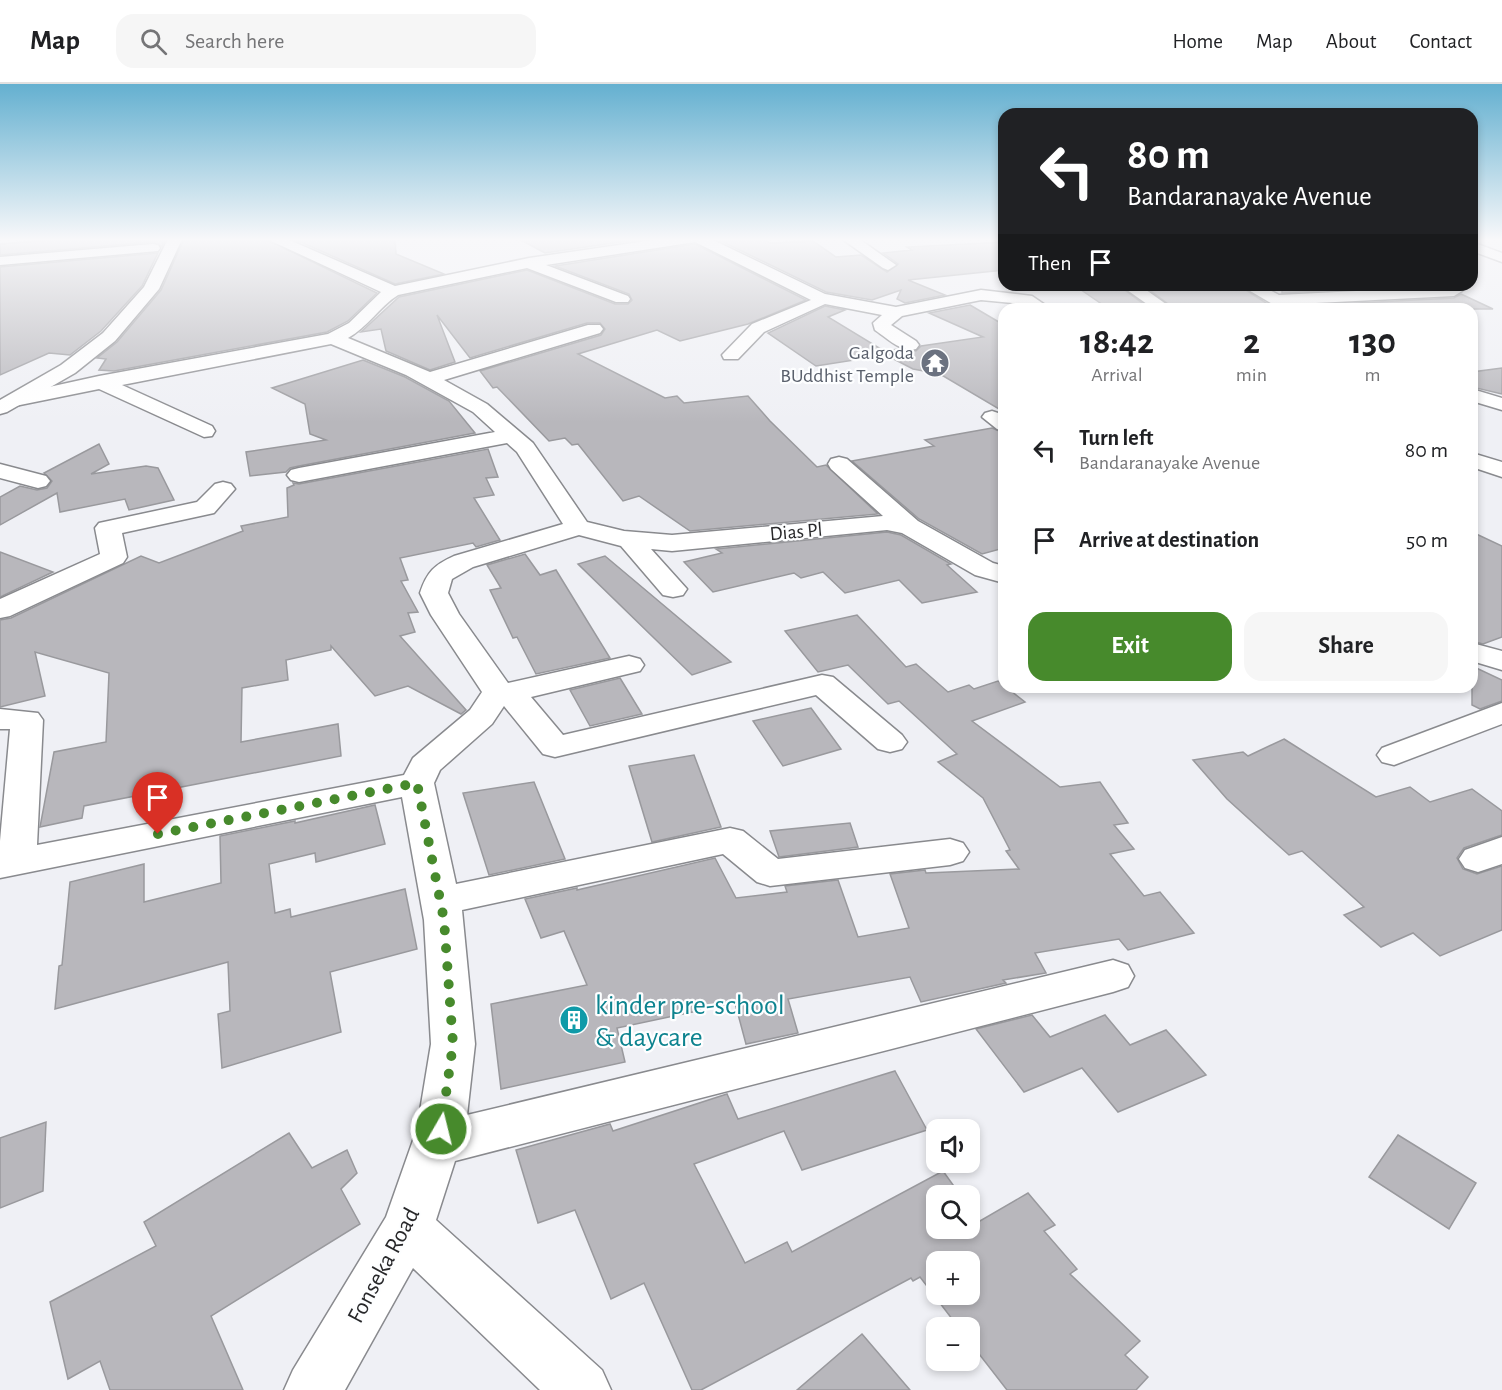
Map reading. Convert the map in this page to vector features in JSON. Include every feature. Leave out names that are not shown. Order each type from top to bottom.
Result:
[{"type":"main road","points":[[7,404],[68,369],[109,337],[141,300]]},
{"type":"main road","points":[[7,404],[99,382],[254,355],[333,338],[355,327],[380,300]]},
{"type":"main road","points":[[731,355],[758,328],[817,303],[819,300]]},
{"type":"main road","points":[[833,300],[886,308],[894,313]]},
{"type":"main road","points":[[910,345],[881,327],[882,323],[894,313],[954,300]]},
{"type":"main road","points":[[1274,300],[1280,303]]},
{"type":"main road","points":[[428,380],[594,329]]},
{"type":"main road","points":[[333,338],[428,380],[480,408],[525,448],[578,527],[560,535],[460,563],[441,575],[434,593],[445,615],[504,693],[555,747],[822,684],[890,742]]},
{"type":"main road","points":[[99,382],[204,431]]},
{"type":"main road","points":[[1478,397],[1502,404]]},
{"type":"main road","points":[[299,475],[511,436]]},
{"type":"main road","points":[[1478,462],[1502,470]]},
{"type":"main road","points":[[839,464],[909,526]]},
{"type":"main road","points":[[0,471],[38,481]]},
{"type":"main road","points":[[0,610],[114,557],[108,528],[205,508],[223,489]]},
{"type":"main road","name":"Dias Pl","points":[[578,527],[629,540],[672,543],[887,523],[909,526],[984,569],[998,573]]},
{"type":"main road","points":[[629,540],[673,589]]},
{"type":"main road","points":[[1478,654],[1502,661]]},
{"type":"main road","points":[[0,719],[27,720],[9,864],[417,783],[425,765],[481,717],[504,693],[629,665]]},
{"type":"main road","points":[[1394,755],[1502,713]]},
{"type":"main road","name":"Fonseka Road","points":[[313,1390],[408,1228],[441,1129],[453,1044],[444,920],[417,783]]},
{"type":"main road","points":[[440,901],[730,840],[770,873],[950,852]]},
{"type":"main road","points":[[436,1144],[1113,976]]},
{"type":"main road","points":[[408,1228],[582,1390]]},
{"type":"building","points":[[0,300],[129,300],[101,331],[70,355],[49,353],[0,375]]},
{"type":"building","points":[[153,300],[370,300],[348,321],[327,332],[114,371],[99,370],[106,359],[97,358],[117,342]]},
{"type":"building","points":[[396,300],[605,300],[615,304],[628,304],[632,300],[806,300],[748,324],[680,341],[657,330],[578,354],[665,398],[677,396],[684,403],[748,396],[817,467],[826,465],[878,514],[690,531],[639,496],[623,501],[578,444],[572,445],[565,438],[549,441],[497,387],[493,388],[480,371],[601,335],[605,329],[600,323],[587,323],[470,358],[437,315],[455,362],[430,370],[386,351],[381,329],[361,332]]},
{"type":"building","points":[[899,300],[920,300],[905,303]]},
{"type":"building","points":[[1096,300],[1138,300],[1142,303],[1100,303]]},
{"type":"building","points":[[1163,300],[1261,300],[1266,303],[1167,303]]},
{"type":"building","points":[[1474,300],[1493,309],[1478,309],[1478,303],[1358,303]]},
{"type":"building","points":[[970,305],[998,321],[998,408],[940,374],[913,369],[886,355],[816,366],[768,333],[825,306],[845,310],[828,317],[884,351],[899,349],[916,351],[921,346],[983,337],[929,313]]},
{"type":"building","points":[[363,360],[405,377],[449,401],[475,433],[299,466],[290,468],[286,472],[250,476],[246,452],[326,440],[310,434],[305,404],[272,388]]},
{"type":"building","points":[[1502,368],[1502,394],[1478,388],[1478,371]]},
{"type":"building","points":[[992,428],[998,430],[998,550],[982,554],[919,519],[852,461],[934,446],[925,440]]},
{"type":"building","points":[[99,444],[109,464],[91,474],[146,466],[158,468],[174,500],[129,510],[125,499],[60,512],[57,493],[0,525],[0,497],[20,486],[37,490],[47,488],[52,481],[44,473]]},
{"type":"building","points":[[488,449],[498,477],[486,478],[494,495],[474,498],[500,540],[476,547],[473,543],[400,558],[408,580],[401,581],[418,612],[408,613],[415,632],[400,636],[466,710],[461,714],[408,686],[375,696],[331,646],[331,650],[286,660],[288,680],[242,688],[241,742],[338,724],[341,756],[84,806],[82,818],[40,827],[54,752],[106,742],[109,673],[35,652],[45,696],[0,707],[0,620],[11,618],[141,556],[159,563],[243,531],[241,526],[288,517],[287,488],[294,485],[293,483],[299,484]]},
{"type":"building","points":[[887,532],[901,535],[951,564],[947,565],[977,592],[922,603],[899,580],[845,593],[823,572],[801,578],[794,573],[713,592],[684,562],[722,553],[716,549]]},
{"type":"building","points":[[1478,535],[1502,546],[1502,637],[1483,644],[1478,643]]},
{"type":"building","points":[[0,552],[53,572],[0,597]]},
{"type":"building","points":[[525,554],[540,575],[556,570],[610,658],[536,674],[517,637],[513,638],[490,590],[501,588],[487,565]]},
{"type":"building","points":[[605,556],[731,662],[692,675],[578,564]]},
{"type":"building","points":[[857,615],[906,667],[916,664],[948,692],[969,685],[974,689],[998,681],[998,693],[1013,693],[1025,702],[972,721],[1060,787],[1100,782],[1128,823],[1114,825],[1134,849],[1110,854],[1144,896],[1160,892],[1194,933],[1128,950],[1119,939],[1035,953],[1046,973],[1003,980],[1006,983],[921,1002],[910,977],[788,999],[798,1033],[746,1044],[735,1003],[617,1028],[625,1062],[501,1089],[491,1004],[587,985],[564,931],[541,938],[525,899],[577,888],[577,890],[715,858],[736,898],[787,892],[785,886],[838,880],[858,937],[909,928],[890,874],[925,870],[926,873],[1019,869],[1006,851],[1010,850],[983,798],[938,762],[957,754],[899,701],[888,704],[848,665],[818,672],[785,631]]},
{"type":"building","points":[[1478,669],[1502,680],[1502,701],[1480,709],[1472,705],[1472,693],[1478,693]]},
{"type":"building","points":[[620,678],[642,714],[590,726],[570,690]]},
{"type":"building","points":[[811,708],[841,749],[783,766],[753,721]]},
{"type":"building","points":[[1284,739],[1376,797],[1410,787],[1430,802],[1472,789],[1502,811],[1502,835],[1464,848],[1457,858],[1463,869],[1477,874],[1502,866],[1502,930],[1440,956],[1413,933],[1381,947],[1344,915],[1364,907],[1302,851],[1289,855],[1227,799],[1193,760],[1243,752],[1248,756]]},
{"type":"building","points":[[694,755],[721,827],[652,842],[629,766]]},
{"type":"building","points":[[534,782],[565,859],[489,875],[463,793]]},
{"type":"building","points":[[375,805],[385,844],[316,862],[315,853],[269,864],[275,913],[290,909],[291,917],[405,889],[417,949],[330,972],[341,1032],[222,1068],[218,1014],[230,1011],[228,962],[55,1009],[70,882],[144,864],[144,902],[221,883],[220,836],[295,821],[295,823]]},
{"type":"building","points":[[850,823],[858,847],[779,857],[770,831]]},
{"type":"building","points":[[1032,1015],[1050,1037],[1105,1015],[1130,1045],[1166,1030],[1206,1075],[1118,1112],[1082,1068],[1024,1092],[976,1029]]},
{"type":"building","points":[[895,1071],[926,1128],[926,1130],[802,1170],[784,1131],[694,1164],[745,1263],[787,1242],[792,1252],[939,1173],[944,1173],[953,1185],[926,1185],[926,1239],[980,1239],[980,1221],[1028,1193],[1055,1225],[1044,1231],[1077,1269],[1070,1274],[1140,1341],[1125,1355],[1148,1377],[1136,1390],[1007,1390],[980,1355],[980,1317],[951,1317],[941,1305],[980,1305],[980,1251],[926,1251],[926,1285],[920,1277],[913,1281],[911,1278],[701,1390],[692,1390],[644,1283],[611,1299],[575,1210],[538,1223],[516,1150],[610,1124],[613,1131],[727,1094],[738,1119]]},
{"type":"building","points":[[46,1122],[43,1191],[0,1208],[0,1138]]},
{"type":"building","points":[[289,1133],[312,1168],[347,1150],[357,1173],[341,1189],[360,1224],[211,1316],[243,1390],[110,1390],[100,1361],[68,1379],[50,1302],[156,1246],[144,1222]]},
{"type":"building","points":[[1398,1135],[1476,1183],[1449,1229],[1369,1177]]},
{"type":"building","points":[[862,1334],[910,1390],[797,1390]]},
{"type":"place","name":"Galgoda BUddhist Temple","points":[[935,363]]},
{"type":"place","name":"kinder pre-school & daycare","points":[[574,1020]]},
{"type":"route","points":[[158,834],[417,783],[444,920],[453,1044],[441,1129]]}]
